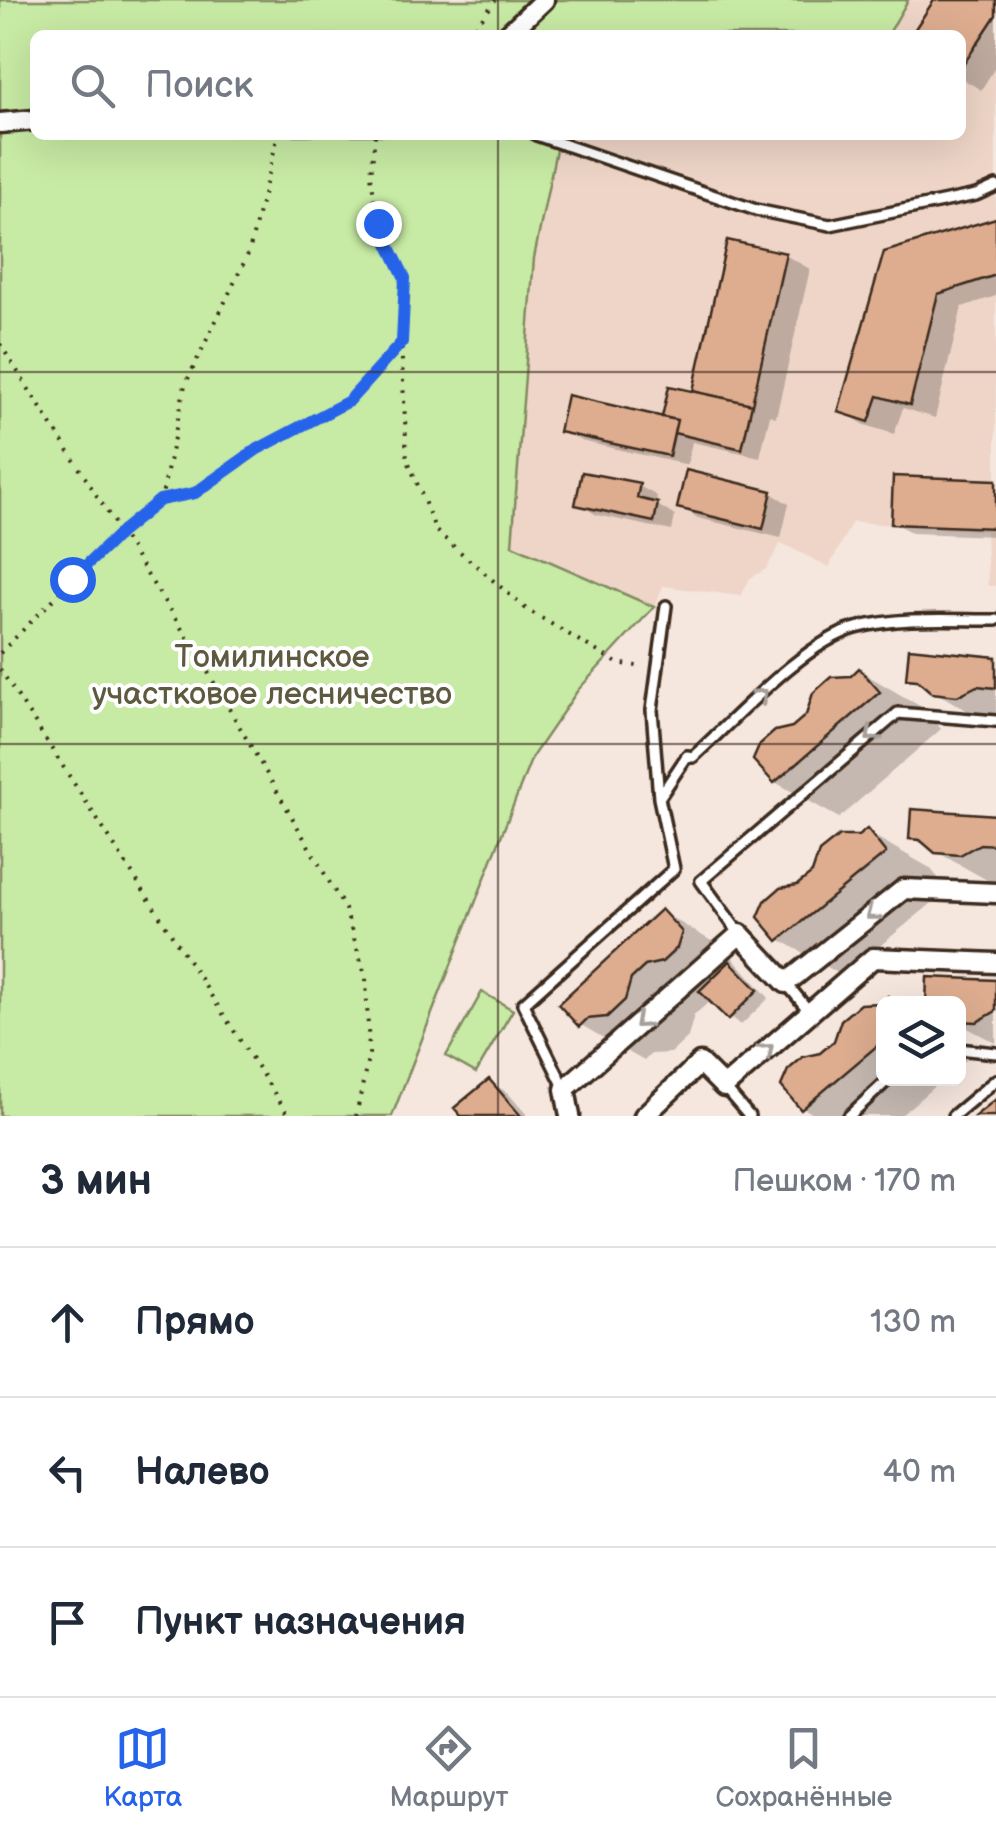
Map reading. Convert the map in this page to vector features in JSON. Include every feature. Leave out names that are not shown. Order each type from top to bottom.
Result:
[{"type":"street","points":[[513,30],[544,0]]},
{"type":"street","points":[[0,122],[30,120]]},
{"type":"street","points":[[570,1116],[565,1088],[740,934],[786,982],[904,889],[996,893]]},
{"type":"street","points":[[644,1116],[700,1063],[724,1087],[873,958],[996,963]]},
{"type":"lane","points":[[551,140],[756,210],[830,226],[960,199],[996,186]]},
{"type":"lane","points":[[565,1088],[523,1004],[674,869],[659,798],[652,710],[666,606]]},
{"type":"lane","points":[[659,798],[687,756],[693,758],[805,655],[853,628],[904,620],[996,620]]},
{"type":"lane","points":[[740,934],[701,881],[898,713],[996,721]]},
{"type":"lane","points":[[786,982],[810,1012]]},
{"type":"lane","points":[[966,1050],[996,1053]]},
{"type":"lane","points":[[953,1116],[996,1080]]},
{"type":"lane","points":[[848,1116],[881,1086]]},
{"type":"lane","points":[[724,1087],[750,1116]]},
{"type":"path","points":[[473,30],[496,0]]},
{"type":"path","points":[[160,500],[185,385],[250,252],[277,140]]},
{"type":"path","points":[[374,140],[371,175],[378,223],[405,278],[402,342],[406,458],[436,532],[526,609],[617,663],[657,670]]},
{"type":"path","points":[[0,652],[122,531],[160,500],[195,493],[256,450],[349,401],[402,342]]},
{"type":"path","points":[[0,344],[122,531],[345,909],[366,978],[369,1054],[356,1116]]},
{"type":"path","points":[[0,669],[289,1116]]},
{"type":"shaded area","points":[[908,0],[996,0],[996,586],[988,586],[986,531],[852,522],[829,567],[781,543],[766,569],[750,578],[741,596],[663,586],[654,607],[512,545],[534,258],[558,140],[966,140],[966,30],[891,30]]},
{"type":"green space","name":"Томилинское участковое лесничество","points":[[0,0],[908,0],[891,30],[30,30],[30,140],[558,140],[534,258],[512,545],[654,607],[578,690],[532,757],[392,1116],[0,1116]]},
{"type":"green space","points":[[482,992],[513,1010],[476,1073],[446,1056]]},
{"type":"building","points":[[934,0],[996,0],[996,15],[966,60],[966,30],[914,30]]},
{"type":"building","points":[[996,218],[996,275],[938,294],[910,405],[878,396],[869,422],[838,412],[884,252]]},
{"type":"building","points":[[727,240],[786,253],[752,404],[693,391]]},
{"type":"building","points":[[669,386],[752,404],[742,449],[674,433],[677,420],[662,417]]},
{"type":"building","points":[[567,395],[677,420],[669,456],[559,432]]},
{"type":"building","points":[[686,470],[772,491],[763,529],[677,508]]},
{"type":"building","points":[[582,472],[640,483],[637,498],[658,503],[654,522],[575,505]]},
{"type":"building","points":[[893,476],[996,480],[996,528],[891,524]]},
{"type":"building","points":[[909,648],[996,657],[996,688],[977,686],[957,696],[932,693],[917,680],[906,679]]},
{"type":"building","points":[[859,668],[880,692],[774,783],[753,760],[760,744],[806,715],[813,693],[831,677],[851,676]]},
{"type":"building","points":[[911,809],[996,815],[996,845],[980,844],[960,855],[935,853],[920,840],[909,839]]},
{"type":"building","points":[[867,829],[886,853],[778,941],[758,917],[765,901],[780,888],[797,885],[812,873],[819,852],[839,836],[858,836]]},
{"type":"building","points":[[661,909],[682,932],[677,948],[662,962],[645,966],[631,979],[625,1000],[607,1017],[587,1019],[579,1027],[558,1004]]},
{"type":"building","points":[[730,961],[758,990],[728,1020],[699,991]]},
{"type":"building","points":[[927,977],[996,980],[996,1011],[977,1022],[966,1021],[966,996],[926,996]]},
{"type":"building","points":[[876,1003],[876,1047],[801,1110],[781,1086],[788,1070],[834,1041],[841,1020],[860,1004]]},
{"type":"building","points":[[489,1079],[521,1116],[461,1116],[454,1108]]},
{"type":"building","points":[[996,1099],[996,1116],[975,1116]]},
{"type":"route","points":[[72,579],[160,500],[195,493],[256,450],[349,401],[402,342],[405,278],[378,223]]}]
